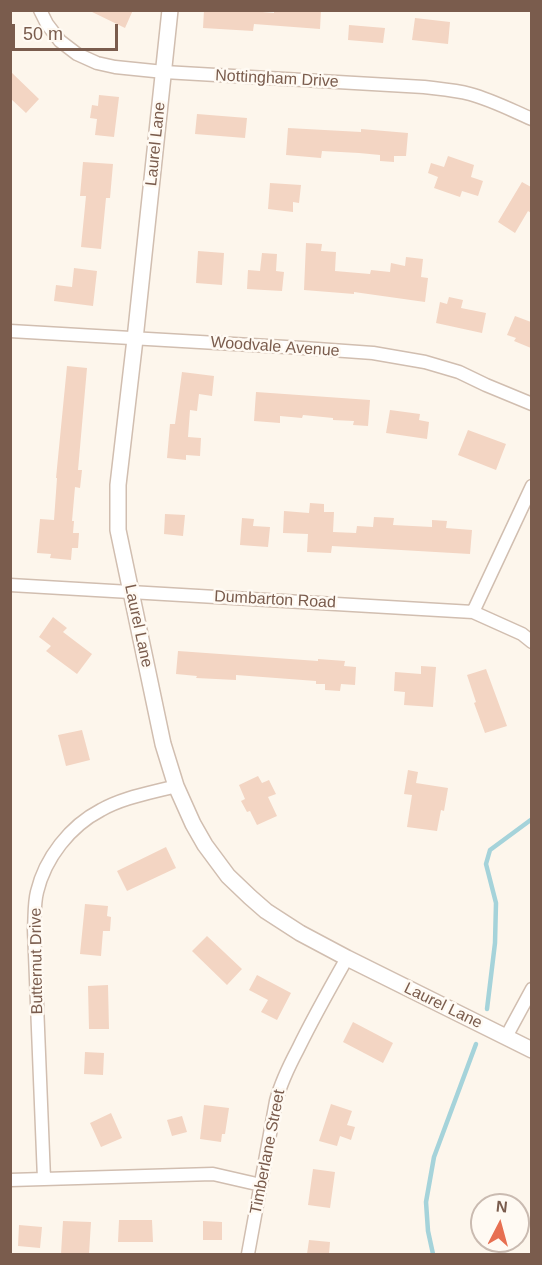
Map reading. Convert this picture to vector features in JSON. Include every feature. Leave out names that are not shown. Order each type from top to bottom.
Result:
[{"type":"street","name":"Nottingham Drive","points":[[40,10],[60,41],[77,54],[97,63],[115,67],[449,90],[492,101],[531,119]]},
{"type":"street","name":"Laurel Lane","points":[[170,10],[118,485],[118,530],[163,744],[176,786],[193,824],[228,876],[266,911],[300,933],[347,958],[531,1050]]},
{"type":"street","name":"Woodvale Avenue","points":[[10,331],[314,348],[373,354],[425,362],[459,372],[486,386],[531,404]]},
{"type":"street","points":[[472,612],[531,486]]},
{"type":"street","name":"Dumbarton Road","points":[[10,585],[472,612],[522,634],[531,642]]},
{"type":"street","name":"Butternut Drive","points":[[44,1179],[34,929],[35,903],[40,882],[58,847],[77,827],[100,810],[125,799],[176,786]]},
{"type":"street","name":"Timberlane Street","points":[[248,1254],[276,1101],[285,1073],[347,958]]},
{"type":"street","points":[[506,1037],[531,988]]},
{"type":"street","points":[[10,1180],[213,1174],[261,1185]]},
{"type":"building","points":[[88,10],[133,10],[125,28]]},
{"type":"building","points":[[204,10],[274,13],[274,10],[321,10],[320,29],[254,24],[253,31],[203,28]]},
{"type":"building","points":[[415,18],[450,22],[448,44],[412,40]]},
{"type":"building","points":[[349,25],[385,28],[383,43],[348,40]]},
{"type":"building","points":[[10,71],[39,99],[26,113],[10,98]]},
{"type":"building","points":[[99,95],[119,97],[114,137],[95,135],[97,119],[90,118],[92,105],[98,106]]},
{"type":"building","points":[[197,114],[247,118],[245,138],[195,134]]},
{"type":"building","points":[[288,128],[361,132],[361,129],[408,133],[406,156],[394,156],[394,162],[380,161],[380,155],[359,153],[322,151],[321,158],[286,155]]},
{"type":"building","points":[[448,156],[474,165],[471,177],[483,181],[478,196],[462,191],[460,197],[434,188],[438,177],[428,173],[431,163],[444,167]]},
{"type":"building","points":[[83,162],[113,164],[110,198],[106,198],[101,249],[81,247],[86,196],[80,196]]},
{"type":"building","points":[[522,182],[531,187],[531,213],[528,211],[515,233],[498,222]]},
{"type":"building","points":[[270,183],[301,185],[299,203],[293,202],[293,212],[268,209]]},
{"type":"building","points":[[306,243],[322,244],[321,251],[336,252],[335,271],[370,274],[371,270],[390,272],[391,263],[405,266],[406,257],[423,259],[421,277],[428,278],[425,302],[354,292],[354,294],[304,290]]},
{"type":"building","points":[[198,251],[224,253],[222,285],[196,283]]},
{"type":"building","points":[[262,253],[277,254],[276,271],[284,272],[282,291],[247,289],[248,270],[260,271]]},
{"type":"building","points":[[74,268],[97,271],[93,306],[54,301],[56,285],[72,287]]},
{"type":"building","points":[[449,297],[463,300],[461,308],[486,313],[482,333],[436,323],[440,302],[447,304]]},
{"type":"building","points":[[515,316],[531,322],[531,348],[514,341],[516,338],[507,335]]},
{"type":"building","points":[[67,366],[87,368],[78,470],[82,470],[80,488],[75,487],[72,521],[74,521],[73,533],[79,533],[78,548],[72,548],[71,560],[50,558],[51,554],[37,553],[40,519],[54,520]]},
{"type":"building","points":[[182,372],[214,376],[212,396],[199,394],[197,411],[190,410],[188,437],[201,438],[200,456],[186,455],[186,460],[167,458],[170,424],[175,424]]},
{"type":"building","points":[[256,392],[370,400],[368,426],[353,425],[354,421],[303,415],[302,418],[280,416],[280,423],[254,421]]},
{"type":"building","points":[[390,410],[420,414],[419,420],[429,422],[427,439],[386,433]]},
{"type":"building","points":[[468,430],[506,444],[496,470],[458,455]]},
{"type":"building","points":[[310,503],[324,504],[324,512],[334,512],[333,532],[356,533],[357,526],[373,527],[374,517],[394,518],[393,525],[432,527],[432,520],[447,521],[446,528],[472,530],[470,554],[332,546],[331,553],[307,552],[308,534],[283,533],[284,511],[309,513]]},
{"type":"building","points":[[165,514],[185,515],[183,536],[164,534]]},
{"type":"building","points":[[242,518],[254,519],[253,526],[270,527],[268,547],[240,545]]},
{"type":"building","points":[[53,617],[67,628],[63,632],[92,654],[77,674],[46,651],[51,646],[39,637]]},
{"type":"building","points":[[178,651],[345,661],[344,666],[356,667],[355,685],[341,684],[340,691],[325,690],[325,684],[316,684],[316,681],[236,675],[236,680],[196,678],[197,676],[176,674]]},
{"type":"building","points":[[421,666],[436,667],[433,707],[404,705],[405,692],[394,691],[395,672],[421,674]]},
{"type":"building","points":[[486,669],[507,726],[485,733],[467,675]]},
{"type":"building","points":[[82,730],[90,760],[66,766],[58,735]]},
{"type":"building","points":[[408,770],[418,772],[416,783],[448,788],[444,811],[441,810],[437,831],[407,827],[412,795],[404,794]]},
{"type":"building","points":[[258,776],[262,783],[269,780],[276,794],[268,797],[277,816],[257,825],[250,811],[247,812],[241,801],[245,799],[239,785]]},
{"type":"building","points":[[166,847],[176,868],[127,891],[117,871]]},
{"type":"building","points":[[85,904],[108,906],[107,916],[111,917],[110,931],[103,931],[101,956],[80,954]]},
{"type":"building","points":[[207,936],[242,969],[227,985],[192,951]]},
{"type":"building","points":[[257,975],[291,993],[277,1020],[261,1012],[268,1000],[249,990]]},
{"type":"building","points":[[108,985],[109,1029],[89,1029],[88,986]]},
{"type":"building","points":[[353,1022],[393,1043],[383,1063],[343,1042]]},
{"type":"building","points":[[85,1052],[104,1053],[103,1075],[84,1074]]},
{"type":"building","points":[[331,1104],[352,1111],[347,1125],[355,1127],[351,1140],[340,1136],[337,1146],[319,1141]]},
{"type":"building","points":[[204,1105],[229,1108],[225,1134],[222,1134],[221,1142],[200,1139]]},
{"type":"building","points":[[111,1113],[122,1138],[101,1147],[90,1123]]},
{"type":"building","points":[[182,1116],[187,1132],[172,1136],[167,1120]]},
{"type":"building","points":[[313,1169],[335,1172],[330,1208],[308,1205]]},
{"type":"building","points":[[119,1220],[152,1220],[153,1242],[118,1242]]},
{"type":"building","points":[[63,1221],[91,1222],[89,1254],[61,1254]]},
{"type":"building","points":[[203,1221],[222,1222],[222,1240],[203,1240]]},
{"type":"building","points":[[19,1225],[42,1227],[40,1248],[18,1246]]},
{"type":"building","points":[[309,1240],[330,1242],[329,1254],[307,1254]]},
{"type":"waterway","points":[[487,1009],[495,943],[496,903],[486,864],[490,850],[532,819]]},
{"type":"waterway","points":[[433,1254],[428,1231],[426,1202],[434,1157],[476,1044]]}]
